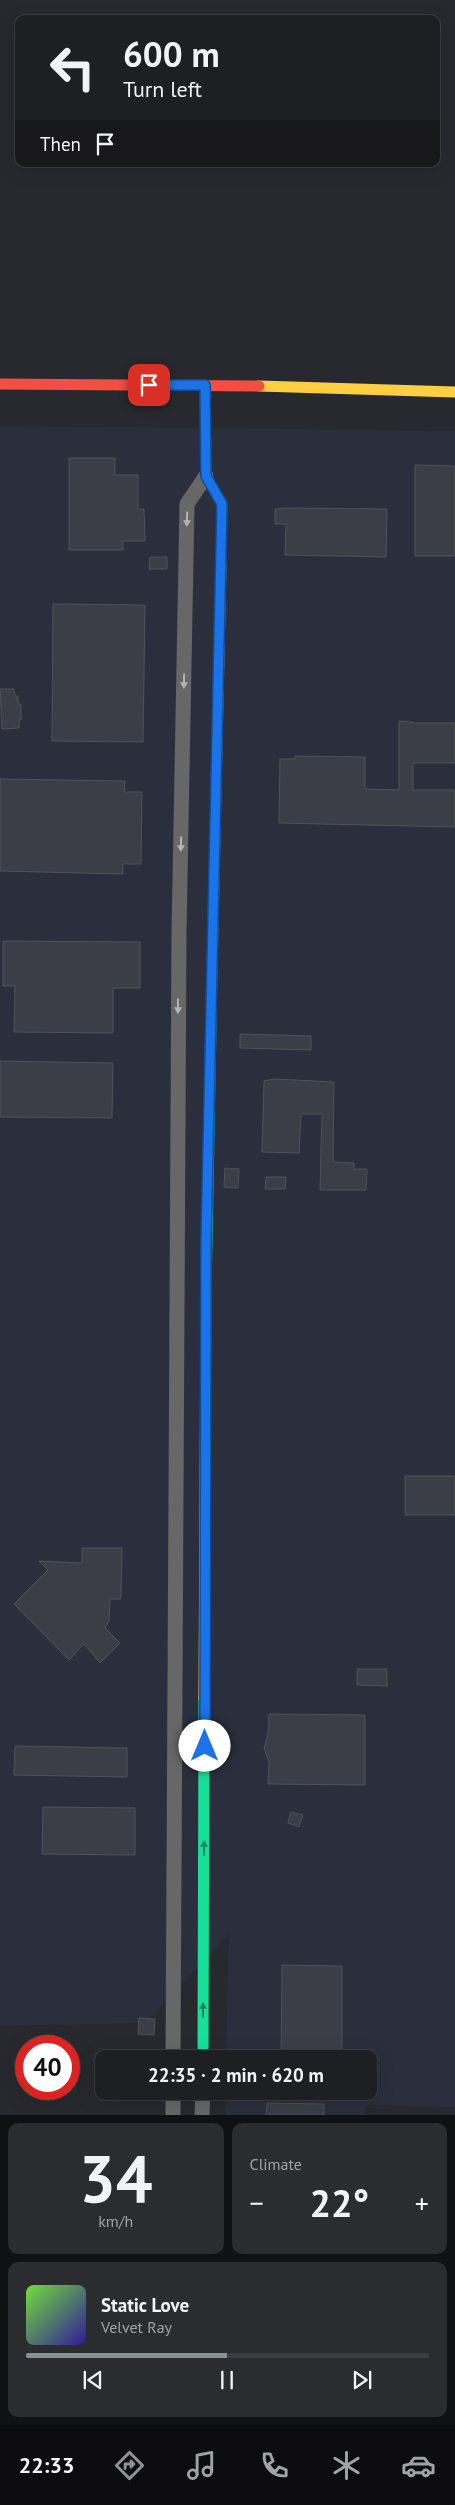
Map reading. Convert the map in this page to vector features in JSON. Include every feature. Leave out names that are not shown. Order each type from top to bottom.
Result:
[{"type":"street","points":[[0,384],[205,385],[455,392]]},
{"type":"street","points":[[203,2050],[206,1243],[222,504],[206,476],[205,385]]},
{"type":"street","points":[[173,2050],[178,933],[187,504],[206,476]]},
{"type":"street","points":[[173,2100],[173,2115]]},
{"type":"street","points":[[202,2115],[203,2100]]},
{"type":"shaded area","points":[[0,426],[455,431],[455,2107],[366,2105],[365,2115],[225,2115],[226,2100],[377,2100],[377,2050],[226,2050],[229,1934],[146,2023],[0,2026]]},
{"type":"building","points":[[69,458],[115,458],[115,475],[138,475],[138,509],[144,509],[145,541],[123,541],[123,550],[69,550]]},
{"type":"building","points":[[415,465],[455,466],[455,556],[415,556]]},
{"type":"building","points":[[275,509],[387,509],[386,557],[285,555],[286,524],[275,524]]},
{"type":"building","points":[[150,557],[167,557],[167,569],[149,569]]},
{"type":"building","points":[[53,604],[145,605],[143,742],[52,741]]},
{"type":"building","points":[[0,689],[14,689],[15,696],[18,696],[18,704],[21,704],[19,728],[2,729]]},
{"type":"building","points":[[399,721],[455,723],[455,763],[413,763],[413,790],[455,790],[455,827],[279,823],[280,759],[295,759],[295,756],[365,757],[365,789],[399,790]]},
{"type":"building","points":[[0,779],[125,781],[124,792],[142,792],[141,864],[123,864],[123,874],[0,871]]},
{"type":"building","points":[[3,941],[140,942],[140,988],[113,988],[113,1033],[14,1032],[15,986],[3,986]]},
{"type":"building","points":[[240,1034],[311,1036],[311,1050],[240,1048]]},
{"type":"building","points":[[0,1061],[113,1063],[112,1118],[0,1117]]},
{"type":"building","points":[[274,1079],[334,1082],[333,1162],[354,1163],[354,1169],[367,1169],[366,1190],[320,1190],[322,1114],[301,1114],[299,1153],[262,1152],[264,1081]]},
{"type":"building","points":[[225,1168],[239,1169],[238,1188],[224,1187]]},
{"type":"building","points":[[266,1177],[286,1177],[285,1189],[265,1189]]},
{"type":"building","points":[[405,1476],[455,1476],[455,1515],[405,1515]]},
{"type":"building","points":[[82,1548],[122,1548],[121,1599],[110,1599],[109,1621],[105,1628],[120,1643],[100,1663],[84,1644],[69,1660],[14,1604],[48,1570],[39,1561],[82,1563]]},
{"type":"building","points":[[357,1669],[387,1669],[387,1686],[357,1685]]},
{"type":"building","points":[[269,1714],[365,1715],[365,1785],[268,1784],[269,1762],[264,1748],[268,1734]]},
{"type":"building","points":[[15,1746],[127,1748],[127,1777],[14,1775]]},
{"type":"building","points":[[43,1807],[135,1808],[135,1855],[42,1854]]},
{"type":"building","points":[[291,1812],[303,1815],[299,1827],[288,1823]]},
{"type":"building","points":[[282,1965],[342,1966],[342,2050],[281,2050]]},
{"type":"building","points":[[139,2018],[155,2019],[154,2035],[138,2034]]},
{"type":"building","points":[[267,2103],[324,2104],[324,2115],[266,2115]]},
{"type":"traffic: fast","points":[[206,1294],[212,972]]},
{"type":"traffic: fast","points":[[203,2050],[204,1699]]},
{"type":"traffic: slow","points":[[259,386],[455,392]]},
{"type":"traffic: slow","points":[[212,972],[221,565]]},
{"type":"traffic: slow","points":[[204,1699],[206,1294]]},
{"type":"traffic: jam","points":[[0,384],[259,386]]},
{"type":"traffic: jam","points":[[205,385],[206,476],[222,504],[221,565]]},
{"type":"route","points":[[149,385],[205,385],[206,476],[222,504],[218,612],[206,1243],[205,1746]]}]
